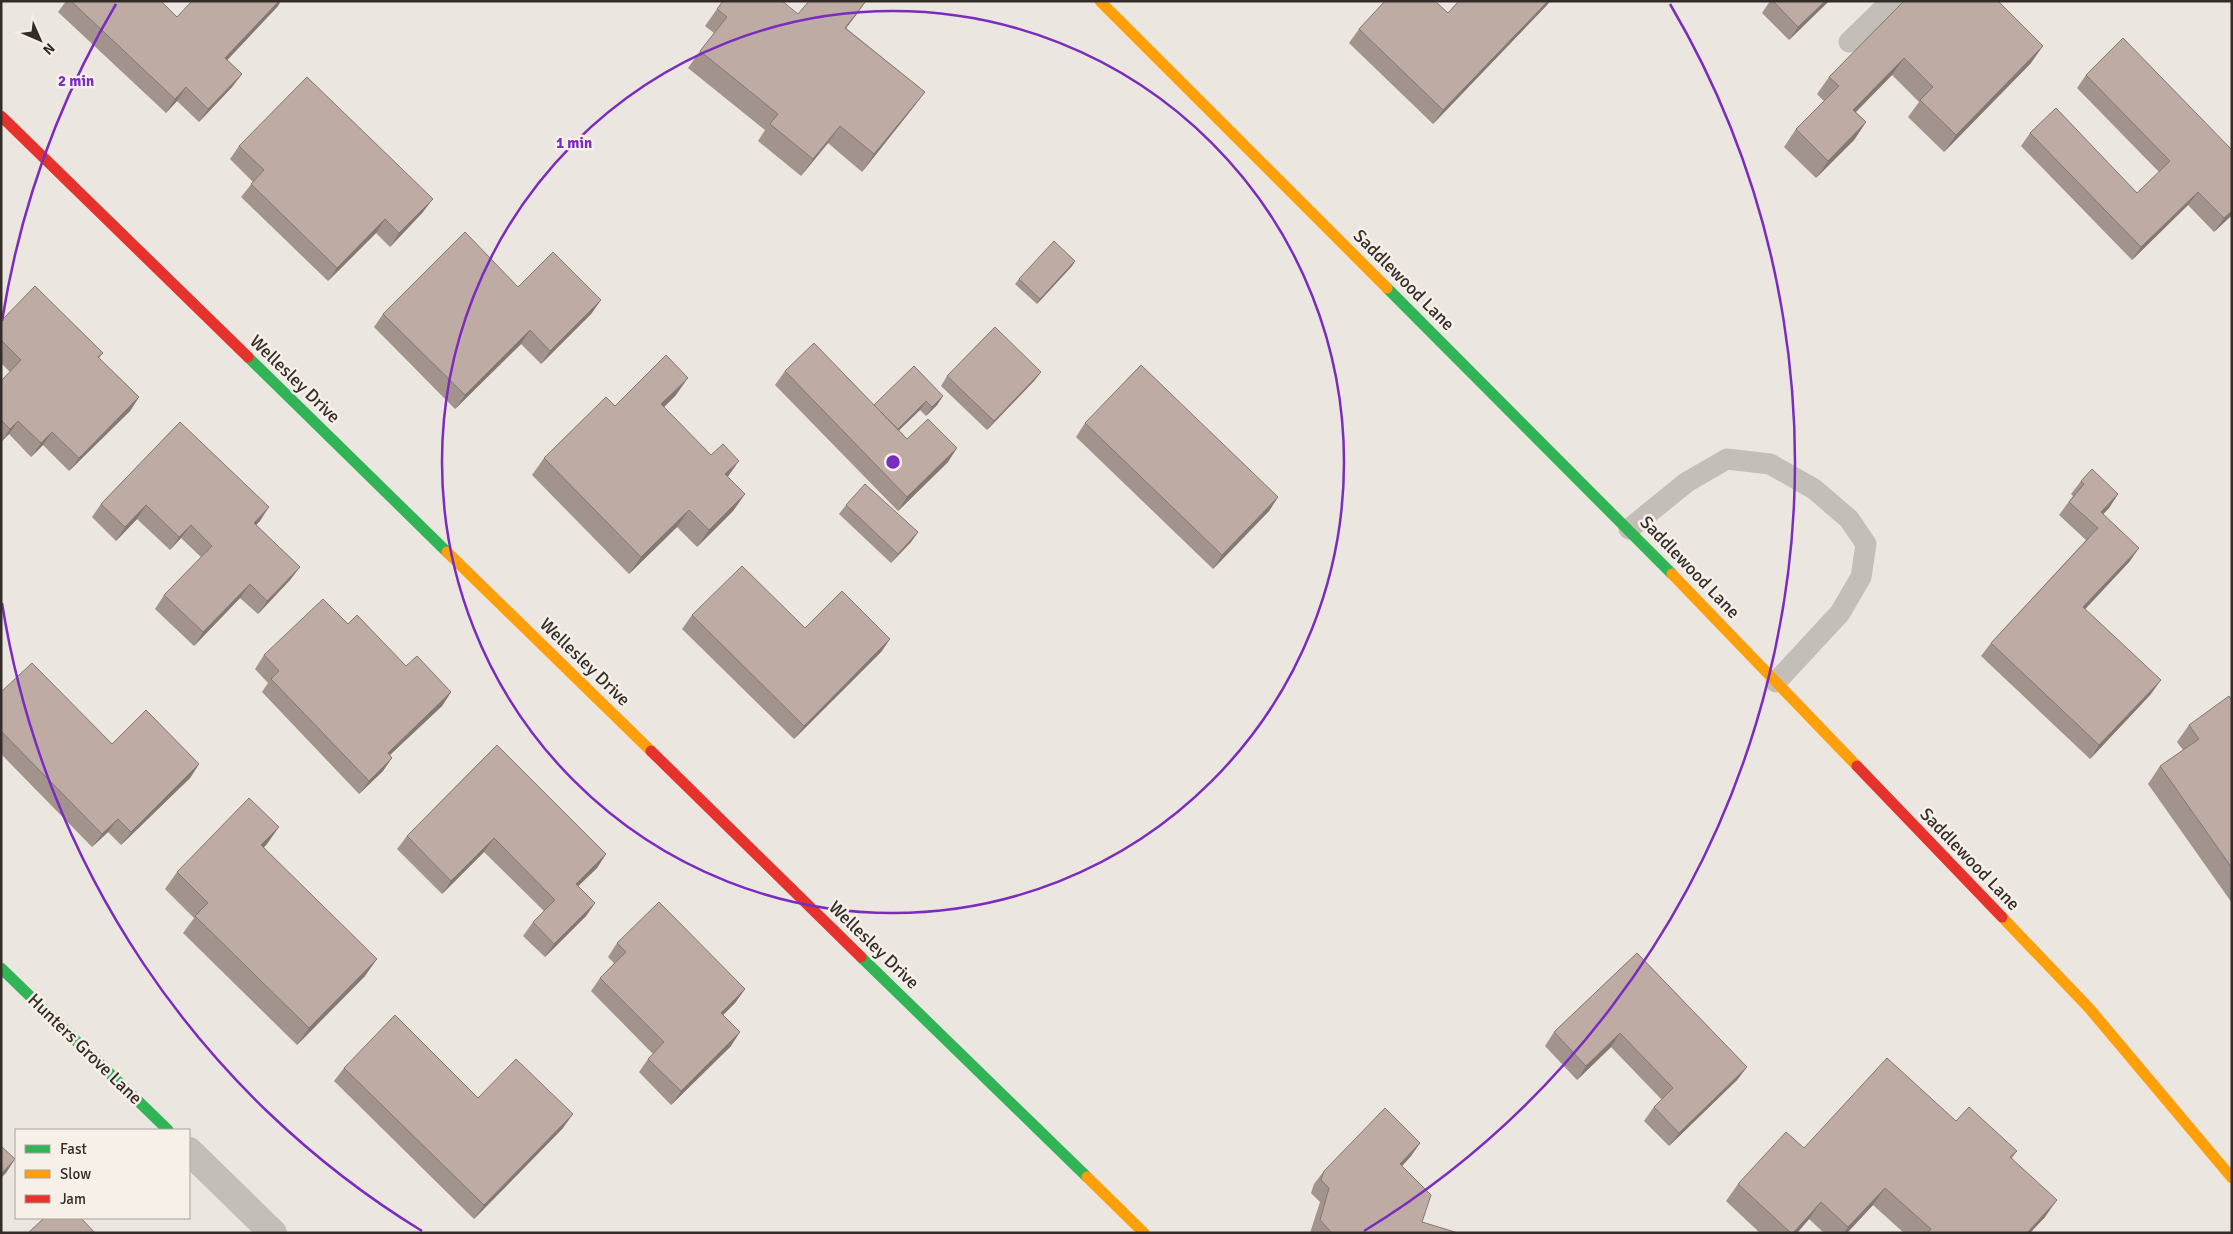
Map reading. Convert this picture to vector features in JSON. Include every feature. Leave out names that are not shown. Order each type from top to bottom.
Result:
[{"type":"street","name":"Saddlewood Lane","points":[[1100,1],[1629,529],[2089,1008],[2232,1178]]},
{"type":"street","name":"Wellesley Drive","points":[[1,116],[1144,1233]]},
{"type":"street","name":"Hunters Grove Lane","points":[[1,968],[167,1129]]},
{"type":"street","points":[[190,1152],[273,1233]]},
{"type":"lane","points":[[1849,42],[1891,1]]},
{"type":"lane","points":[[1629,529],[1687,482],[1727,458],[1770,464],[1814,489],[1849,519],[1866,544],[1861,577],[1840,613],[1776,682]]},
{"type":"building","points":[[71,1],[161,1],[177,17],[192,1],[279,1],[225,58],[242,74],[208,109],[186,87],[175,99]]},
{"type":"building","points":[[723,1],[782,1],[798,14],[809,1],[866,1],[845,28],[925,92],[874,154],[840,126],[813,159],[770,124],[778,114],[700,51],[727,17],[717,9]]},
{"type":"building","points":[[1385,1],[1435,1],[1448,13],[1459,1],[1548,1],[1443,110],[1359,29]]},
{"type":"building","points":[[1773,1],[1825,1],[1798,27]]},
{"type":"building","points":[[1904,1],[1998,1],[2043,46],[1956,135],[1920,100],[1933,87],[1904,58],[1853,110],[1866,122],[1828,161],[1796,129],[1839,86],[1829,77]]},
{"type":"building","points":[[2123,38],[2232,150],[2232,211],[2224,218],[2198,192],[2141,247],[2030,133],[2056,108],[2137,193],[2170,161],[2086,75]]},
{"type":"building","points":[[307,77],[433,199],[399,233],[385,219],[337,268],[251,184],[264,170],[239,146]]},
{"type":"building","points":[[465,232],[518,287],[553,252],[601,300],[550,351],[530,330],[465,395],[383,314]]},
{"type":"building","points":[[1054,241],[1075,261],[1040,299],[1019,279]]},
{"type":"building","points":[[35,286],[103,353],[98,357],[139,397],[79,458],[52,432],[41,443],[18,421],[10,429],[1,420],[1,381],[21,360],[1,340],[1,321]]},
{"type":"building","points":[[995,327],[1041,372],[994,421],[947,376]]},
{"type":"building","points":[[814,343],[907,439],[928,419],[957,448],[907,497],[785,371]]},
{"type":"building","points":[[666,355],[688,378],[661,404],[711,455],[723,444],[739,461],[725,474],[745,494],[709,530],[689,510],[641,557],[544,458],[606,397],[615,406]]},
{"type":"building","points":[[1141,365],[1278,497],[1222,555],[1085,423]]},
{"type":"building","points":[[914,366],[943,396],[932,407],[926,401],[898,429],[874,405]]},
{"type":"building","points":[[180,422],[269,507],[254,523],[300,567],[267,601],[250,584],[203,632],[164,595],[212,546],[191,525],[179,537],[146,505],[125,527],[101,504]]},
{"type":"building","points":[[2092,469],[2118,494],[2101,512],[2139,548],[2083,607],[2161,680],[2099,745],[1991,643],[2098,528],[2069,502],[2084,484],[2081,481]]},
{"type":"building","points":[[865,484],[918,532],[898,554],[846,505]]},
{"type":"building","points":[[742,566],[805,628],[842,591],[890,639],[804,726],[692,615]]},
{"type":"building","points":[[323,599],[348,624],[357,615],[406,666],[417,656],[451,692],[388,753],[392,758],[369,781],[271,679],[279,671],[264,655]]},
{"type":"building","points":[[32,663],[112,744],[146,710],[199,764],[131,832],[118,819],[102,834],[1,731],[1,692]]},
{"type":"building","points":[[2229,696],[2232,701],[2232,868],[2160,766],[2199,739],[2189,725]]},
{"type":"building","points":[[497,745],[606,854],[576,884],[595,903],[554,944],[533,922],[555,900],[494,838],[451,881],[407,836]]},
{"type":"building","points":[[249,798],[279,827],[261,845],[377,959],[309,1028],[195,916],[208,903],[177,872]]},
{"type":"building","points":[[659,902],[745,989],[721,1013],[740,1032],[681,1091],[648,1059],[664,1042],[600,978],[626,952],[617,943]]},
{"type":"building","points":[[1637,953],[1747,1067],[1679,1133],[1654,1107],[1673,1088],[1620,1033],[1586,1066],[1554,1032]]},
{"type":"building","points":[[395,1015],[478,1098],[516,1059],[573,1114],[484,1205],[344,1068]]},
{"type":"building","points":[[1887,1058],[1956,1121],[1969,1107],[2017,1151],[2010,1157],[2057,1200],[2027,1233],[1928,1233],[1931,1229],[1885,1188],[1848,1227],[1821,1202],[1791,1233],[1738,1184],[1786,1132],[1804,1148]]},
{"type":"building","points":[[1385,1108],[1420,1143],[1400,1164],[1431,1195],[1422,1222],[1458,1233],[1332,1233],[1320,1220],[1329,1188],[1321,1180],[1324,1171]]},
{"type":"building","points":[[1,1146],[15,1159],[1,1174]]},
{"type":"building","points":[[43,1219],[82,1219],[95,1233],[28,1233]]},
{"type":"traffic: fast","points":[[1387,288],[1672,574]]},
{"type":"traffic: fast","points":[[248,357],[447,552]]},
{"type":"traffic: fast","points":[[861,957],[1087,1177]]},
{"type":"traffic: fast","points":[[1,968],[167,1129]]},
{"type":"traffic: slow","points":[[1100,1],[1387,288]]},
{"type":"traffic: slow","points":[[447,552],[651,751]]},
{"type":"traffic: slow","points":[[1672,574],[1857,766]]},
{"type":"traffic: slow","points":[[2002,917],[2089,1008],[2232,1178]]},
{"type":"traffic: slow","points":[[1087,1177],[1144,1233]]},
{"type":"traffic: jam","points":[[1,116],[248,357]]},
{"type":"traffic: jam","points":[[651,751],[861,957]]},
{"type":"traffic: jam","points":[[1857,766],[2002,917]]}]
